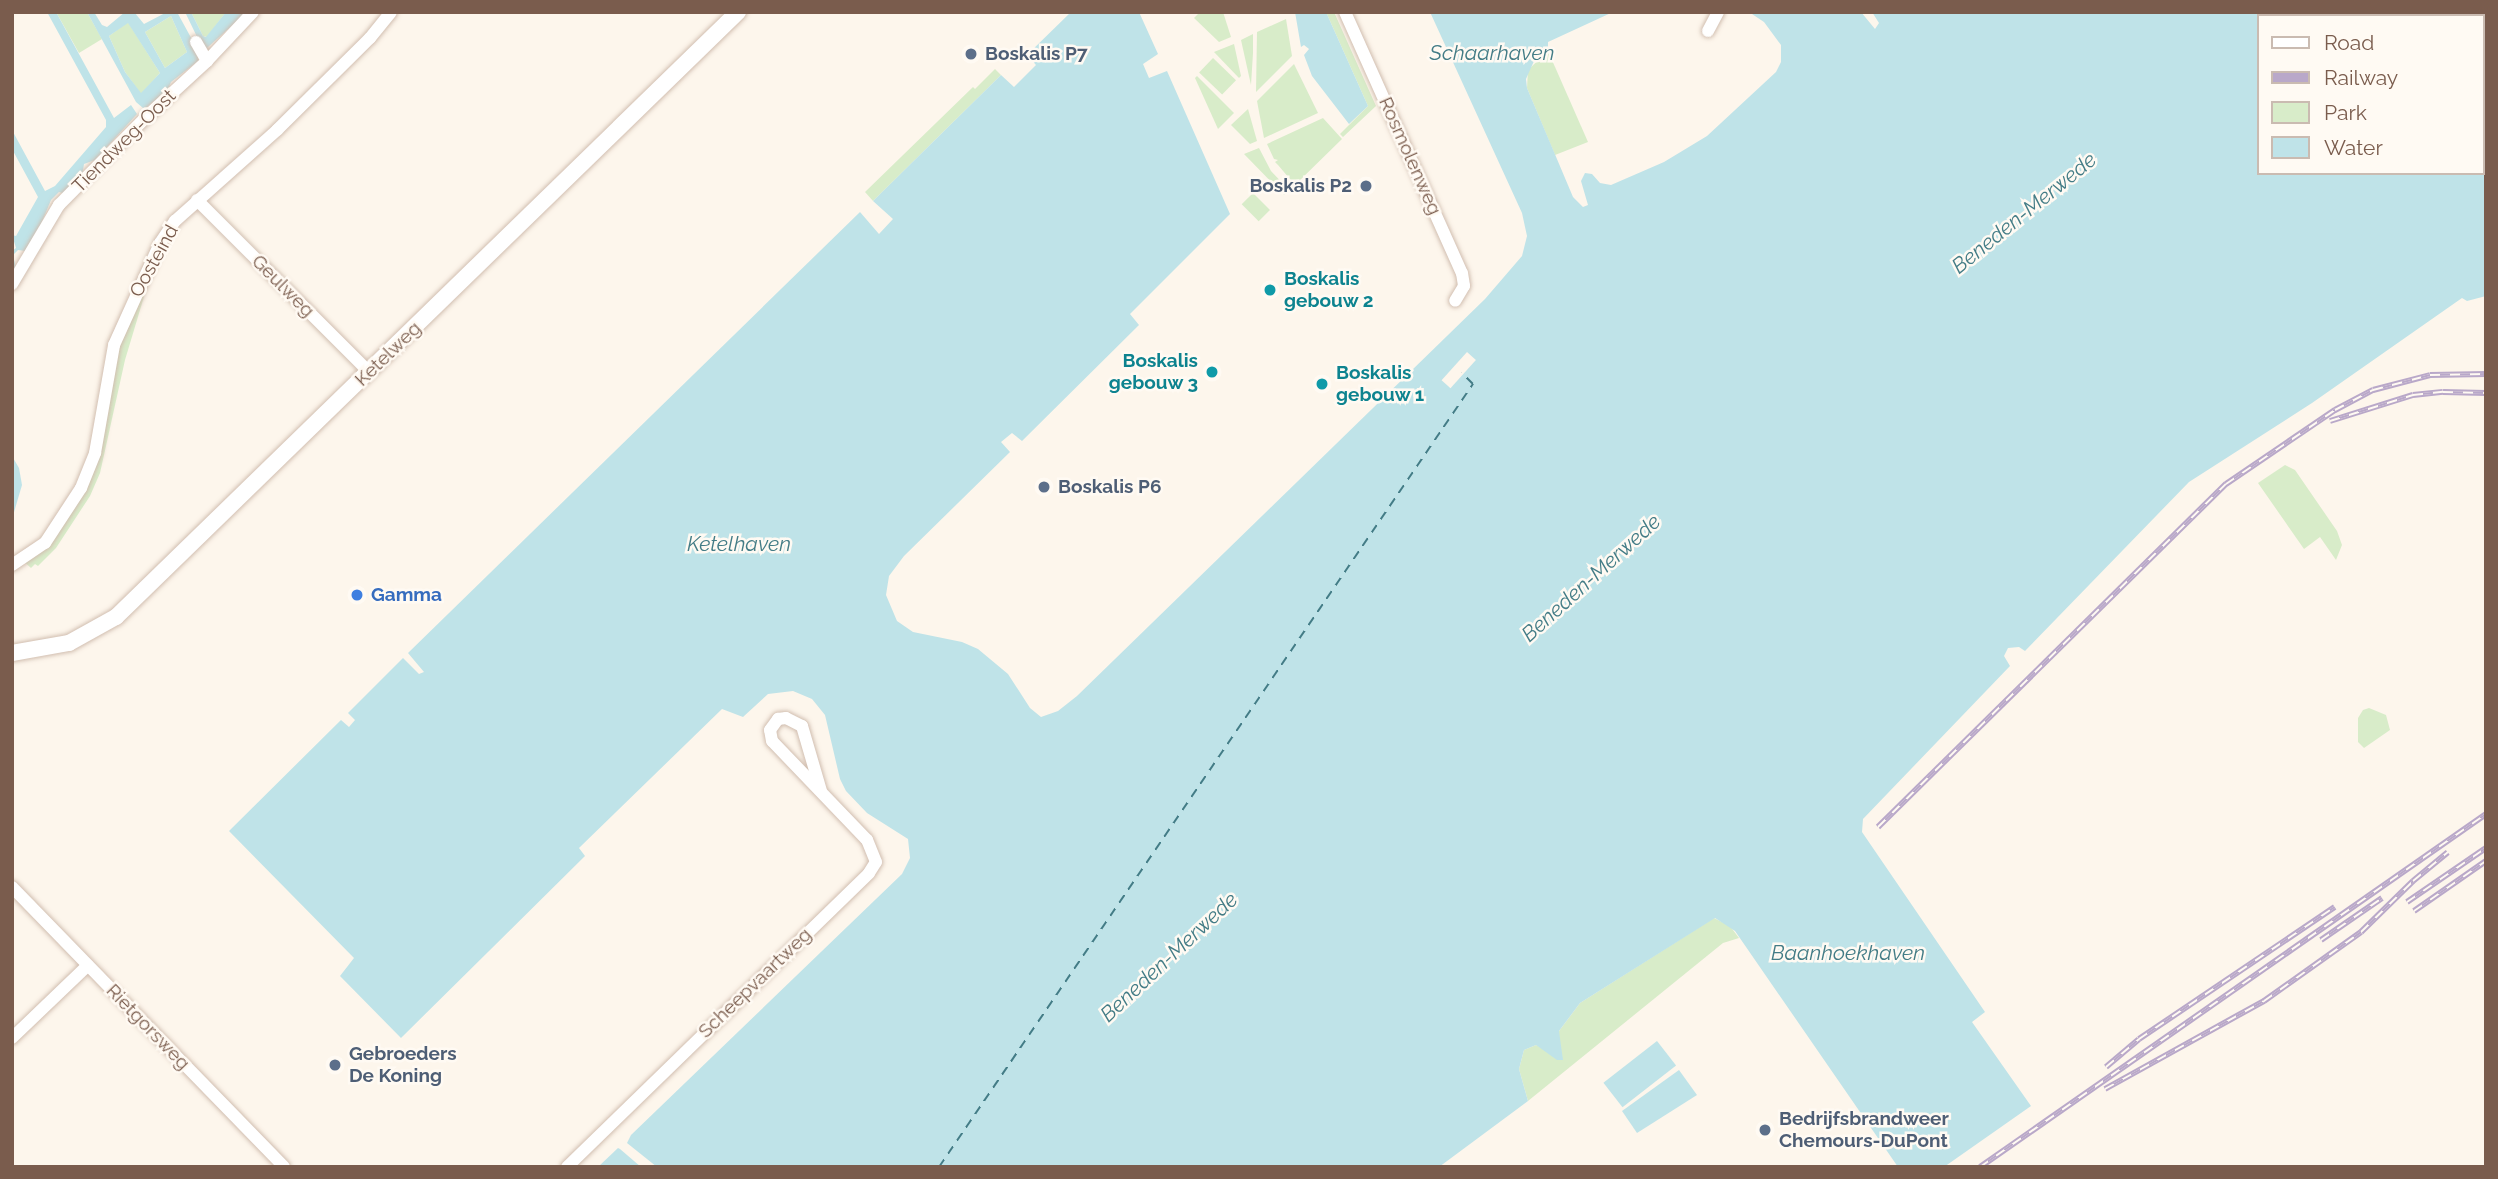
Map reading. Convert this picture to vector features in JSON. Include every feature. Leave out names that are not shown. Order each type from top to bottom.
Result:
[{"type":"street","name":"Tiendweg-Oost","points":[[12,284],[59,205],[253,12]]},
{"type":"street","name":"Oosteind","points":[[12,565],[45,543],[81,488],[95,453],[114,345],[160,243],[175,221],[277,130],[370,38],[391,12]]},
{"type":"street","name":"Ketelweg","points":[[12,653],[68,643],[116,617],[738,12]]},
{"type":"street","name":"Rosmolenweg","points":[[1345,12],[1462,273],[1464,286],[1455,301]]},
{"type":"street","points":[[1708,31],[1718,12]]},
{"type":"street","points":[[196,42],[205,58]]},
{"type":"street","name":"Geulweg","points":[[197,200],[369,372]]},
{"type":"street","name":"Scheepvaartweg","points":[[567,1167],[869,873],[876,862],[867,839],[772,741],[770,730],[778,719],[786,718],[802,726],[821,791]]},
{"type":"street","name":"Rietgorsweg","points":[[12,887],[284,1167]]},
{"type":"street","points":[[12,1038],[88,965]]},
{"type":"green space","points":[[56,12],[87,12],[102,39],[79,53]]},
{"type":"green space","points":[[191,12],[226,12],[207,37],[203,36]]},
{"type":"green space","points":[[1200,12],[1223,12],[1231,37],[1219,42],[1194,18]]},
{"type":"green space","points":[[1326,12],[1334,12],[1376,106],[1343,137],[1340,134],[1368,106]]},
{"type":"green space","points":[[171,16],[187,52],[165,68],[145,32]]},
{"type":"green space","points":[[1286,19],[1292,56],[1256,92],[1257,32]]},
{"type":"green space","points":[[128,22],[160,73],[141,94],[125,72],[109,36]]},
{"type":"green space","points":[[1253,34],[1253,53],[1251,85],[1241,40]]},
{"type":"green space","points":[[1234,44],[1241,76],[1239,78],[1214,52]]},
{"type":"green space","points":[[1548,51],[1588,142],[1555,155],[1527,88],[1528,70]]},
{"type":"green space","points":[[1213,58],[1236,80],[1222,95],[1199,72]]},
{"type":"green space","points":[[1294,64],[1318,113],[1264,138],[1257,101]]},
{"type":"green space","points":[[995,69],[1001,75],[873,201],[865,192]]},
{"type":"green space","points":[[1197,76],[1234,113],[1218,129],[1195,78]]},
{"type":"green space","points":[[1248,109],[1257,141],[1250,144],[1231,125]]},
{"type":"green space","points":[[1323,118],[1342,139],[1295,185],[1275,162],[1278,160],[1274,159],[1267,144]]},
{"type":"green space","points":[[1259,148],[1271,171],[1289,190],[1284,195],[1244,154]]},
{"type":"green space","points":[[1253,193],[1270,210],[1259,221],[1242,204]]},
{"type":"green space","points":[[152,270],[125,360],[100,473],[90,496],[56,548],[38,566],[35,564],[31,568],[22,560],[76,503],[124,332]]},
{"type":"green space","points":[[2285,465],[2295,470],[2337,531],[2342,545],[2336,560],[2320,537],[2304,549],[2258,483]]},
{"type":"green space","points":[[2369,708],[2386,715],[2390,730],[2364,748],[2358,742],[2358,718],[2363,710]]},
{"type":"green space","points":[[1714,918],[1730,926],[1739,938],[1723,943],[1528,1101],[1519,1069],[1524,1050],[1536,1045],[1549,1052],[1559,1031],[1580,1003]]},
{"type":"water","points":[[47,12],[56,12],[114,118],[131,105],[137,114],[95,160],[84,164],[82,177],[66,194],[59,192],[51,200],[25,251],[18,250],[13,255],[16,268],[12,277],[12,251],[16,248],[12,235],[16,236],[38,197],[12,149],[12,130],[45,191],[55,186],[106,127],[106,120]]},
{"type":"water","points":[[87,12],[94,12],[102,25],[107,27],[125,12],[134,12],[144,24],[167,12],[177,12],[195,45],[200,43],[185,12],[191,12],[206,37],[226,12],[247,12],[147,107],[143,108],[136,102]],"holes":[[[171,16],[187,52],[165,68],[145,32]],[[128,23],[160,73],[141,93],[125,72],[109,36]]]},
{"type":"water","points":[[1071,12],[1139,12],[1158,54],[1143,64],[1149,78],[1167,71],[1230,214],[1130,314],[1139,325],[1022,441],[1012,433],[1001,442],[1010,452],[904,556],[889,576],[886,595],[897,621],[913,632],[962,642],[978,649],[1008,674],[1030,708],[1041,717],[1058,711],[1077,696],[1485,299],[1522,256],[1527,236],[1522,213],[1430,12],[1613,12],[1548,42],[1548,51],[1534,61],[1526,79],[1527,88],[1573,197],[1583,207],[1588,205],[1581,181],[1585,173],[1592,174],[1600,183],[1611,185],[1664,162],[1707,136],[1776,72],[1781,62],[1781,45],[1764,22],[1749,12],[1861,12],[1875,29],[1879,23],[1872,12],[2486,12],[2486,296],[2467,301],[2462,298],[2312,403],[2189,482],[2025,651],[2019,647],[2008,648],[2004,656],[2010,666],[1863,819],[1862,832],[1985,1012],[1972,1022],[2031,1106],[1944,1167],[1898,1167],[1735,931],[1715,918],[1580,1003],[1559,1031],[1563,1060],[1557,1060],[1536,1045],[1524,1050],[1519,1069],[1528,1101],[1439,1167],[657,1167],[627,1143],[631,1135],[902,874],[910,858],[908,839],[867,813],[846,791],[840,779],[825,715],[812,699],[793,691],[768,694],[743,717],[722,709],[579,848],[585,856],[401,1038],[340,976],[354,958],[229,831],[341,720],[349,727],[355,720],[348,713],[403,658],[419,674],[424,672],[408,653],[860,212],[879,234],[893,219],[873,201],[1001,75],[1014,87],[1036,65],[1027,55]]},
{"type":"water","points":[[1295,12],[1326,12],[1368,106],[1349,124],[1312,76],[1304,55],[1309,49],[1304,45],[1301,47]]},
{"type":"water","points":[[12,456],[19,468],[22,485],[12,519]]},
{"type":"water","points":[[1657,1041],[1676,1065],[1623,1107],[1603,1083]]},
{"type":"water","points":[[1679,1070],[1697,1095],[1637,1133],[1622,1111]]},
{"type":"water","points":[[620,1149],[641,1167],[598,1167]]},
{"type":"pier","points":[[1467,352],[1476,360],[1450,388],[1442,380]]},
{"type":"ferry route","points":[[939,1167],[1473,384],[1462,373]]},
{"type":"railway","points":[[1878,827],[2226,484],[2335,410],[2373,390],[2430,375],[2486,374]]},
{"type":"railway","points":[[2330,421],[2413,395],[2443,392],[2486,393]]},
{"type":"railway","points":[[1980,1167],[2486,814]]},
{"type":"railway","points":[[2407,902],[2486,848]]},
{"type":"railway","points":[[2105,1089],[2264,1001],[2361,932],[2413,881],[2448,852]]},
{"type":"railway","points":[[2414,911],[2486,861]]},
{"type":"railway","points":[[2321,940],[2382,898]]},
{"type":"railway","points":[[2106,1067],[2139,1039],[2335,907]]},
{"type":"place","name":"Boskalis P7","points":[[971,54]]},
{"type":"place","name":"Boskalis P2","points":[[1366,186]]},
{"type":"place","name":"Boskalis gebouw 2","points":[[1270,290]]},
{"type":"place","name":"Boskalis gebouw 3","points":[[1212,372]]},
{"type":"place","name":"Boskalis gebouw 1","points":[[1322,384]]},
{"type":"place","name":"Boskalis P6","points":[[1044,487]]},
{"type":"place","name":"Gamma","points":[[357,595]]},
{"type":"place","name":"Gebroeders De Koning","points":[[335,1065]]},
{"type":"place","name":"Bedrijfsbrandweer Chemours-DuPont","points":[[1765,1130]]},
{"type":"water label","name":"Schaarhaven","points":[[1492,53]]},
{"type":"water label","name":"Beneden-Merwede","points":[[2024,213]]},
{"type":"water label","name":"Ketelhaven","points":[[739,544]]},
{"type":"water label","name":"Beneden-Merwede","points":[[1591,578]]},
{"type":"water label","name":"Baanhoekhaven","points":[[1848,953]]},
{"type":"water label","name":"Beneden-Merwede","points":[[1169,957]]}]
